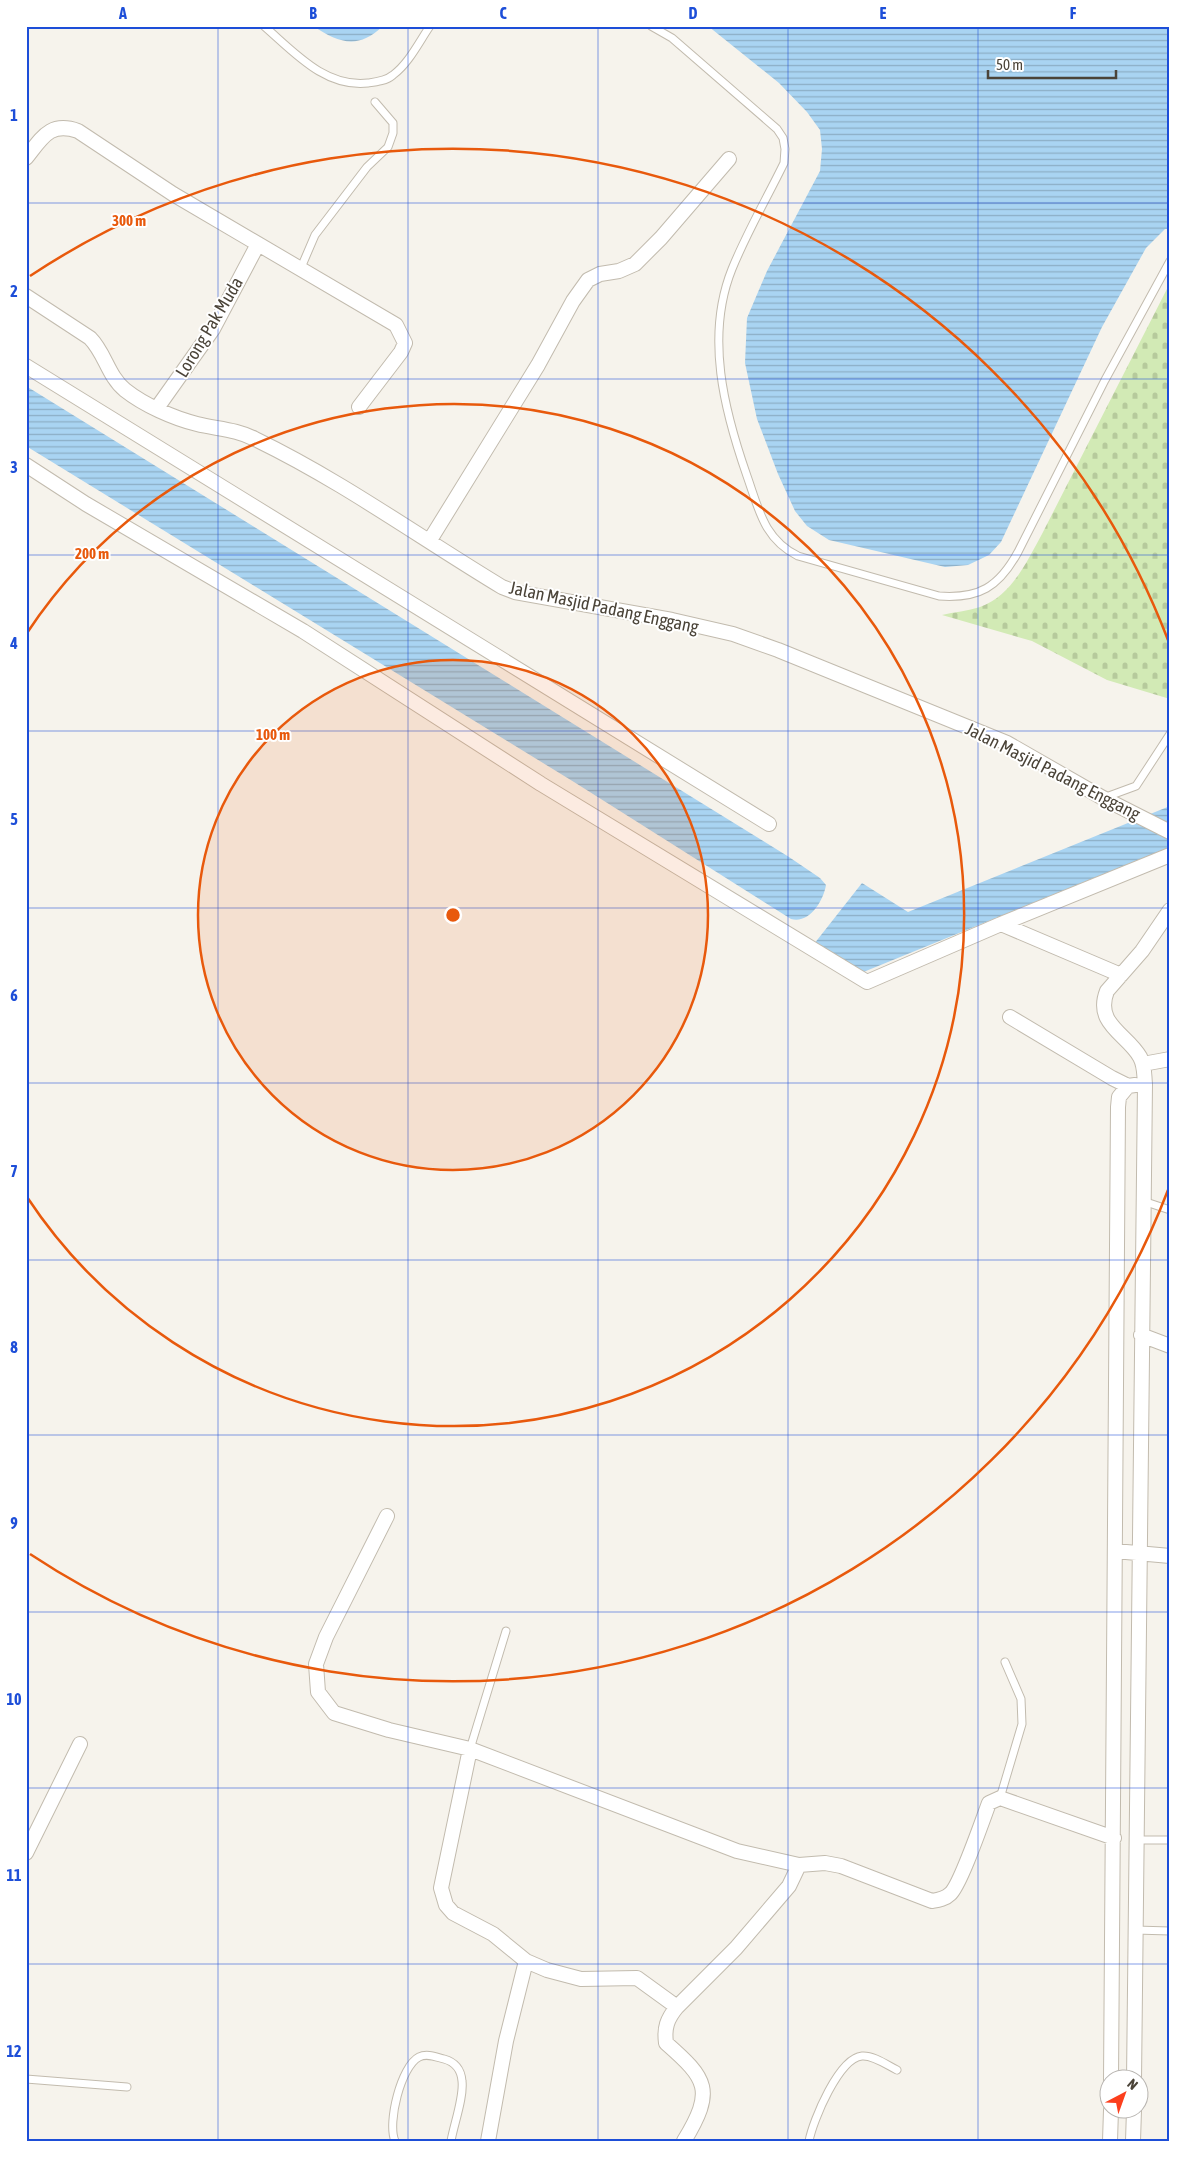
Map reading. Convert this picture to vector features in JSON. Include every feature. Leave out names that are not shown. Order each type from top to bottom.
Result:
[{"type":"street","points":[[26,158],[45,134],[54,128],[67,127],[78,131],[173,194],[396,325],[405,343],[401,352],[359,407]]},
{"type":"street","points":[[430,540],[538,366],[573,301],[588,280],[600,274],[619,271],[635,264],[661,238],[729,159]]},
{"type":"street","name":"Lorong Pak Muda","points":[[157,408],[213,329],[258,244]]},
{"type":"street","name":"Jalan Masjid Padang Enggang","points":[[26,296],[90,338],[97,345],[116,381],[139,399],[197,424],[233,430],[263,443],[335,481],[430,540],[478,573],[515,592],[672,620],[733,634],[778,650],[1007,743],[1103,798],[1170,832]]},
{"type":"street","points":[[26,366],[769,824]]},
{"type":"street","points":[[26,465],[86,504],[303,631],[541,784],[868,982],[1001,924],[1170,855]]},
{"type":"street","points":[[1134,2070],[1142,1201],[1145,1084],[1143,1064],[1138,1054],[1114,1029],[1104,1013],[1104,1000],[1107,991],[1152,938],[1170,910]]},
{"type":"street","points":[[1001,924],[1121,975]]},
{"type":"street","points":[[1010,1017],[1128,1086],[1145,1084]]},
{"type":"street","points":[[1143,1064],[1170,1059]]},
{"type":"street","points":[[1111,2070],[1118,1108],[1119,1097],[1128,1086]]},
{"type":"street","points":[[1141,1335],[1170,1346]]},
{"type":"street","points":[[387,1516],[326,1637],[316,1664],[318,1692],[334,1713],[389,1730],[407,1732],[470,1749],[737,1851],[799,1865],[825,1863],[841,1866],[932,1901],[940,1900],[952,1894],[989,1803],[1000,1798],[1114,1838]]},
{"type":"street","points":[[1115,1551],[1170,1556]]},
{"type":"street","points":[[26,1852],[80,1744]]},
{"type":"street","points":[[470,1749],[441,1888],[446,1905],[453,1913],[486,1930],[526,1960],[547,1970],[581,1978],[637,1978],[677,2007]]},
{"type":"street","points":[[684,2141],[700,2111],[703,2094],[700,2078],[695,2070],[666,2043],[664,2029],[670,2015],[742,1941],[789,1886],[799,1865]]},
{"type":"street","points":[[488,2141],[506,2041],[526,1960]]},
{"type":"street","points":[[1110,2141],[1111,2120]]},
{"type":"street","points":[[1133,2141],[1134,2120]]},
{"type":"lane","points":[[264,26],[315,69],[335,80],[356,84],[379,82],[392,76],[402,66],[430,26]]},
{"type":"lane","points":[[652,26],[679,44],[765,118],[783,138],[784,162],[732,268],[724,292],[717,348],[724,393],[738,450],[763,522],[773,538],[785,550],[798,556],[940,596],[960,598],[980,593],[996,582],[1007,572],[1018,552],[1105,380],[1170,261]]},
{"type":"lane","points":[[300,270],[315,235],[367,167],[388,147],[393,133],[393,123],[375,102]]},
{"type":"lane","points":[[1103,798],[1136,786],[1170,734]]},
{"type":"lane","points":[[1142,1201],[1170,1210]]},
{"type":"lane","points":[[470,1749],[506,1631]]},
{"type":"lane","points":[[1000,1798],[1022,1724],[1021,1699],[1005,1662]]},
{"type":"lane","points":[[1136,1840],[1170,1840]]},
{"type":"lane","points":[[1136,1930],[1170,1931]]},
{"type":"lane","points":[[395,2141],[391,2128],[394,2106],[408,2066],[417,2058],[425,2055],[452,2061],[461,2073],[463,2083],[451,2141]]},
{"type":"lane","points":[[808,2141],[836,2078],[846,2063],[854,2057],[864,2056],[897,2070]]},
{"type":"lane","points":[[26,2078],[127,2087]]},
{"type":"green space","points":[[1170,283],[1170,699],[1107,680],[1032,641],[942,615],[980,607],[991,602],[1010,586],[1024,566]]},
{"type":"water","points":[[313,26],[383,26],[365,39],[348,41],[331,37]]},
{"type":"water","points":[[708,26],[1170,26],[1170,229],[1165,229],[1146,248],[1102,327],[1001,542],[989,555],[968,565],[945,567],[829,540],[807,526],[795,511],[778,474],[757,419],[745,363],[747,318],[767,271],[820,171],[822,149],[820,130],[807,112],[779,83]]},
{"type":"water","points":[[26,386],[789,857],[820,878],[826,885],[818,905],[804,918],[798,920],[791,919],[574,782],[26,446]]},
{"type":"water","points":[[1170,806],[1170,847],[861,973],[814,944],[862,883],[908,912]]}]
